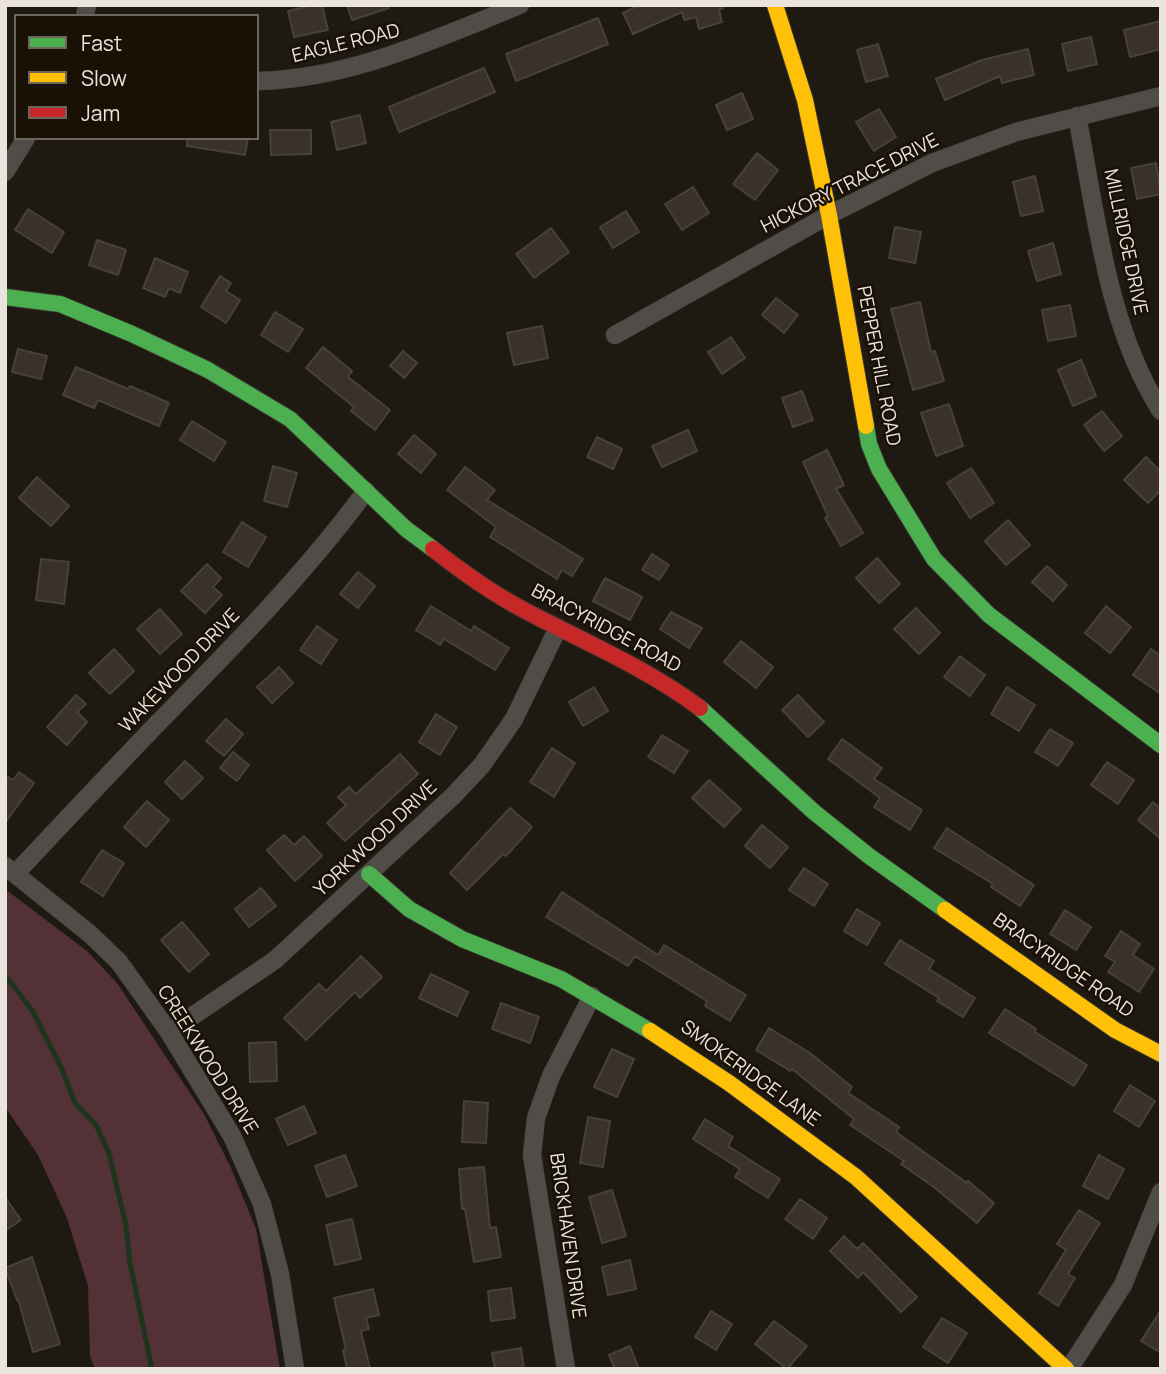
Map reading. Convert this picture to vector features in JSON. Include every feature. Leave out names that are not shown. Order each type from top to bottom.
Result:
[{"type":"street","name":"EAGLE ROAD","points":[[259,81],[287,80],[346,69],[414,48],[520,5]]},
{"type":"street","name":"PEPPER HILL ROAD","points":[[775,5],[805,100],[829,215],[869,444],[879,468],[934,559],[989,615],[1161,745]]},
{"type":"street","name":"HICKORY TRACE DRIVE","points":[[615,335],[829,215],[932,163],[1016,132],[1161,96]]},
{"type":"street","name":"MILLRIDGE DRIVE","points":[[1077,116],[1107,270],[1124,338],[1161,411]]},
{"type":"street","points":[[5,172],[25,140]]},
{"type":"street","name":"BRACYRIDGE ROAD","points":[[5,297],[60,304],[132,334],[208,370],[290,419],[406,529],[487,589],[676,690],[704,711],[814,812],[869,856],[1115,1030],[1161,1054]]},
{"type":"street","name":"WAKEWOOD DRIVE","points":[[10,870],[104,779],[271,608],[327,543],[366,491]]},
{"type":"street","name":"YORKWOOD DRIVE","points":[[169,1032],[275,960],[453,796],[482,765],[514,719],[558,628]]},
{"type":"street","name":"CREEKWOOD DRIVE","points":[[10,870],[90,934],[119,962],[169,1032],[232,1136],[262,1204],[280,1274],[295,1369]]},
{"type":"street","name":"SMOKERIDGE LANE","points":[[369,874],[409,909],[462,939],[561,979],[680,1049],[856,1177],[1068,1369]]},
{"type":"street","name":"BRICKHAVEN DRIVE","points":[[566,1369],[532,1155],[536,1118],[592,996]]},
{"type":"street","points":[[1068,1369],[1123,1285],[1161,1192]]},
{"type":"shaded area","points":[[5,889],[87,951],[117,983],[204,1114],[231,1168],[256,1229],[280,1369],[95,1369],[90,1356],[88,1286],[67,1218],[38,1155],[5,1107]]},
{"type":"building","points":[[322,5],[328,30],[294,37],[288,11]]},
{"type":"building","points":[[347,5],[388,5],[389,8],[352,20]]},
{"type":"building","points":[[639,5],[723,5],[719,10],[722,22],[699,29],[696,17],[684,20],[682,12],[633,34],[623,13]]},
{"type":"building","points":[[598,18],[608,44],[516,81],[506,54]]},
{"type":"building","points":[[1161,21],[1161,49],[1130,57],[1124,30]]},
{"type":"building","points":[[1091,37],[1097,64],[1068,71],[1062,44]]},
{"type":"building","points":[[878,44],[888,76],[866,82],[857,50]]},
{"type":"building","points":[[1028,49],[1034,75],[1002,83],[1000,76],[945,100],[936,79],[982,60]]},
{"type":"building","points":[[484,68],[495,92],[399,132],[389,107]]},
{"type":"building","points":[[742,93],[753,119],[727,130],[716,105]]},
{"type":"building","points":[[879,109],[896,137],[874,151],[856,122]]},
{"type":"building","points":[[360,115],[366,143],[337,150],[331,122]]},
{"type":"building","points":[[270,130],[311,130],[311,154],[271,155]]},
{"type":"building","points":[[187,140],[248,140],[245,155],[187,146]]},
{"type":"building","points":[[757,153],[778,170],[755,200],[733,184]]},
{"type":"building","points":[[1156,163],[1161,194],[1137,199],[1131,168]]},
{"type":"building","points":[[1035,176],[1043,211],[1021,216],[1013,182]]},
{"type":"building","points":[[693,187],[709,213],[682,230],[665,204]]},
{"type":"building","points":[[28,209],[64,232],[52,253],[15,230]]},
{"type":"building","points":[[626,211],[639,232],[613,248],[600,227]]},
{"type":"building","points":[[895,227],[921,232],[915,263],[889,258]]},
{"type":"building","points":[[551,228],[569,252],[534,278],[516,254]]},
{"type":"building","points":[[97,240],[126,250],[118,275],[89,265]]},
{"type":"building","points":[[1053,243],[1061,274],[1037,281],[1028,251]]},
{"type":"building","points":[[155,258],[188,272],[180,293],[169,288],[165,297],[143,288]]},
{"type":"building","points":[[220,276],[231,283],[226,291],[240,300],[226,323],[201,307]]},
{"type":"building","points":[[776,298],[798,315],[784,333],[762,315]]},
{"type":"building","points":[[920,302],[931,352],[935,351],[944,381],[913,390],[891,309]]},
{"type":"building","points":[[1070,305],[1076,336],[1048,341],[1042,310]]},
{"type":"building","points":[[275,312],[303,329],[288,352],[261,335]]},
{"type":"building","points":[[542,326],[548,358],[514,365],[507,333]]},
{"type":"building","points":[[731,337],[745,358],[722,374],[708,352]]},
{"type":"building","points":[[323,347],[352,371],[348,377],[390,410],[375,430],[351,411],[354,407],[306,368]]},
{"type":"building","points":[[18,349],[47,356],[41,379],[12,372]]},
{"type":"building","points":[[403,351],[417,363],[404,378],[390,366]]},
{"type":"building","points":[[1081,360],[1096,396],[1073,406],[1058,370]]},
{"type":"building","points":[[76,367],[169,403],[159,426],[98,400],[94,408],[63,395]]},
{"type":"building","points":[[802,391],[813,420],[793,427],[782,398]]},
{"type":"building","points":[[949,404],[963,446],[936,456],[921,413]]},
{"type":"building","points":[[1102,411],[1122,436],[1104,451],[1084,425]]},
{"type":"building","points":[[192,421],[226,442],[214,461],[180,440]]},
{"type":"building","points":[[688,430],[697,451],[662,467],[652,446]]},
{"type":"building","points":[[414,435],[436,454],[421,473],[398,454]]},
{"type":"building","points":[[597,437],[622,449],[613,469],[587,457]]},
{"type":"building","points":[[827,450],[844,485],[836,489],[863,533],[841,546],[825,518],[828,516],[803,462]]},
{"type":"building","points":[[1146,457],[1161,472],[1161,490],[1148,503],[1124,480]]},
{"type":"building","points":[[273,466],[297,473],[287,507],[264,501]]},
{"type":"building","points":[[465,467],[495,490],[487,500],[583,559],[572,576],[562,570],[557,579],[490,537],[496,527],[447,490]]},
{"type":"building","points":[[971,468],[994,503],[970,518],[947,483]]},
{"type":"building","points":[[37,477],[69,506],[51,526],[19,498]]},
{"type":"building","points":[[1008,520],[1030,545],[1006,565],[985,541]]},
{"type":"building","points":[[242,522],[266,537],[248,567],[223,552]]},
{"type":"building","points":[[652,554],[669,565],[659,580],[642,570]]},
{"type":"building","points":[[877,558],[900,584],[879,603],[856,578]]},
{"type":"building","points":[[41,559],[69,562],[64,604],[36,600]]},
{"type":"building","points":[[207,564],[221,578],[213,587],[222,595],[205,613],[181,591]]},
{"type":"building","points":[[1047,566],[1067,585],[1053,601],[1032,582]]},
{"type":"building","points":[[358,572],[375,586],[358,608],[340,594]]},
{"type":"building","points":[[605,578],[642,597],[630,620],[593,601]]},
{"type":"building","points":[[431,606],[471,631],[474,626],[509,648],[495,670],[444,639],[440,645],[416,630]]},
{"type":"building","points":[[1106,606],[1131,627],[1110,653],[1085,633]]},
{"type":"building","points":[[916,608],[940,633],[919,654],[894,629]]},
{"type":"building","points":[[160,609],[182,634],[160,654],[137,629]]},
{"type":"building","points":[[671,612],[702,628],[689,648],[660,629]]},
{"type":"building","points":[[317,626],[337,640],[321,664],[300,650]]},
{"type":"building","points":[[741,641],[773,667],[756,688],[724,662]]},
{"type":"building","points":[[114,649],[134,671],[110,694],[89,673]]},
{"type":"building","points":[[1151,649],[1161,656],[1161,694],[1133,675]]},
{"type":"building","points":[[960,656],[985,675],[970,696],[944,677]]},
{"type":"building","points":[[279,667],[293,683],[272,703],[257,687]]},
{"type":"building","points":[[594,687],[608,711],[583,726],[569,702]]},
{"type":"building","points":[[1007,687],[1035,705],[1019,731],[991,714]]},
{"type":"building","points":[[76,695],[86,704],[77,712],[87,722],[67,745],[47,727]]},
{"type":"building","points":[[798,695],[824,722],[808,737],[782,710]]},
{"type":"building","points":[[436,714],[457,727],[440,755],[419,742]]},
{"type":"building","points":[[226,719],[243,734],[224,756],[206,741]]},
{"type":"building","points":[[1050,729],[1073,743],[1058,766],[1035,752]]},
{"type":"building","points":[[662,735],[688,751],[674,773],[648,757]]},
{"type":"building","points":[[842,739],[882,768],[874,779],[922,810],[910,830],[874,807],[880,798],[828,759]]},
{"type":"building","points":[[552,748],[575,763],[554,797],[530,782]]},
{"type":"building","points":[[233,752],[249,765],[237,781],[220,768]]},
{"type":"building","points":[[400,754],[418,774],[345,841],[327,823],[346,805],[338,797],[349,787],[356,794]]},
{"type":"building","points":[[185,761],[203,778],[182,799],[165,782]]},
{"type":"building","points":[[1107,762],[1134,780],[1118,804],[1091,785]]},
{"type":"building","points":[[19,772],[34,783],[5,823],[5,775],[13,780]]},
{"type":"building","points":[[709,780],[741,809],[724,827],[692,798]]},
{"type":"building","points":[[147,801],[169,820],[146,847],[124,827]]},
{"type":"building","points":[[1153,802],[1161,809],[1161,839],[1138,820]]},
{"type":"building","points":[[510,808],[532,827],[506,856],[503,854],[467,890],[450,873]]},
{"type":"building","points":[[762,825],[788,847],[770,868],[745,846]]},
{"type":"building","points":[[947,828],[1034,885],[1020,906],[991,887],[993,884],[934,848]]},
{"type":"building","points":[[284,835],[294,845],[304,836],[322,856],[295,881],[267,850]]},
{"type":"building","points":[[102,850],[124,863],[103,896],[81,882]]},
{"type":"building","points":[[804,868],[828,884],[814,906],[789,890]]},
{"type":"building","points":[[261,888],[276,906],[249,927],[235,909]]},
{"type":"building","points":[[562,892],[658,955],[664,945],[746,995],[730,1021],[705,1006],[707,1001],[635,956],[628,966],[546,917]]},
{"type":"building","points":[[857,909],[880,923],[867,945],[844,931]]},
{"type":"building","points":[[1065,910],[1091,927],[1076,950],[1050,934]]},
{"type":"building","points":[[182,922],[209,954],[189,972],[161,940]]},
{"type":"building","points":[[1121,931],[1140,944],[1133,955],[1154,969],[1139,992],[1108,972],[1115,962],[1105,956]]},
{"type":"building","points":[[900,940],[934,961],[929,969],[975,998],[963,1017],[937,1001],[939,998],[885,964]]},
{"type":"building","points":[[361,956],[382,977],[360,998],[355,992],[306,1040],[284,1018],[319,984],[326,991]]},
{"type":"building","points":[[431,974],[468,992],[457,1016],[419,998]]},
{"type":"building","points":[[501,1003],[539,1017],[530,1043],[492,1029]]},
{"type":"building","points":[[1005,1009],[1087,1065],[1074,1086],[989,1033]]},
{"type":"building","points":[[769,1028],[810,1053],[852,1087],[848,1093],[899,1127],[896,1132],[967,1183],[968,1181],[994,1203],[977,1223],[901,1164],[904,1161],[850,1125],[854,1119],[792,1069],[790,1071],[756,1050]]},
{"type":"building","points":[[276,1042],[277,1081],[250,1082],[249,1043]]},
{"type":"building","points":[[612,1049],[634,1059],[617,1097],[594,1087]]},
{"type":"building","points":[[1130,1085],[1155,1101],[1139,1127],[1114,1111]]},
{"type":"building","points":[[464,1101],[488,1103],[486,1143],[462,1142]]},
{"type":"building","points":[[304,1106],[316,1133],[288,1145],[276,1119]]},
{"type":"building","points":[[588,1117],[610,1121],[603,1167],[580,1163]]},
{"type":"building","points":[[705,1119],[733,1137],[728,1146],[780,1179],[768,1198],[735,1177],[740,1169],[693,1139]]},
{"type":"building","points":[[345,1155],[357,1186],[327,1197],[315,1166]]},
{"type":"building","points":[[1099,1155],[1124,1169],[1108,1199],[1083,1186]]},
{"type":"building","points":[[484,1167],[490,1228],[496,1227],[501,1257],[474,1262],[465,1209],[462,1209],[459,1169]]},
{"type":"building","points":[[612,1190],[626,1236],[602,1243],[589,1197]]},
{"type":"building","points":[[5,1197],[21,1220],[5,1231]]},
{"type":"building","points":[[800,1199],[827,1218],[813,1239],[785,1219]]},
{"type":"building","points":[[1079,1210],[1100,1223],[1068,1274],[1075,1278],[1058,1306],[1039,1293],[1066,1250],[1057,1244]]},
{"type":"building","points":[[352,1219],[361,1259],[335,1265],[326,1225]]},
{"type":"building","points":[[844,1236],[857,1249],[863,1243],[917,1297],[901,1312],[863,1272],[858,1278],[830,1251]]},
{"type":"building","points":[[32,1257],[60,1344],[33,1352],[18,1299],[5,1268]]},
{"type":"building","points":[[630,1260],[636,1289],[608,1295],[602,1267]]},
{"type":"building","points":[[511,1288],[515,1318],[491,1321],[488,1291]]},
{"type":"building","points":[[373,1289],[379,1315],[366,1318],[369,1329],[361,1331],[370,1369],[347,1369],[343,1350],[346,1350],[334,1298]]},
{"type":"building","points":[[1161,1310],[1161,1353],[1141,1341]]},
{"type":"building","points":[[711,1311],[732,1324],[716,1350],[695,1337]]},
{"type":"building","points":[[942,1318],[967,1333],[948,1363],[923,1347]]},
{"type":"building","points":[[774,1321],[807,1346],[787,1369],[755,1344]]},
{"type":"building","points":[[630,1346],[639,1369],[615,1369],[609,1355]]},
{"type":"building","points":[[521,1348],[524,1369],[495,1369],[492,1353]]},
{"type":"waterway","points":[[5,975],[32,1010],[61,1067],[75,1103],[96,1125],[109,1153],[126,1226],[130,1263],[152,1369]]},
{"type":"traffic: fast","points":[[5,297],[60,304],[208,370],[290,419],[406,529],[433,549]]},
{"type":"traffic: fast","points":[[866,426],[869,444],[879,469],[934,559],[989,615],[1161,745]]},
{"type":"traffic: fast","points":[[700,708],[814,812],[869,856],[945,910]]},
{"type":"traffic: fast","points":[[369,874],[409,909],[462,939],[561,979],[650,1031]]},
{"type":"traffic: slow","points":[[775,5],[805,100],[829,215],[866,426]]},
{"type":"traffic: slow","points":[[945,910],[1115,1030],[1161,1054]]},
{"type":"traffic: slow","points":[[650,1031],[729,1083],[856,1177],[1066,1369]]},
{"type":"traffic: jam","points":[[433,549],[499,596],[635,667],[700,708]]}]
